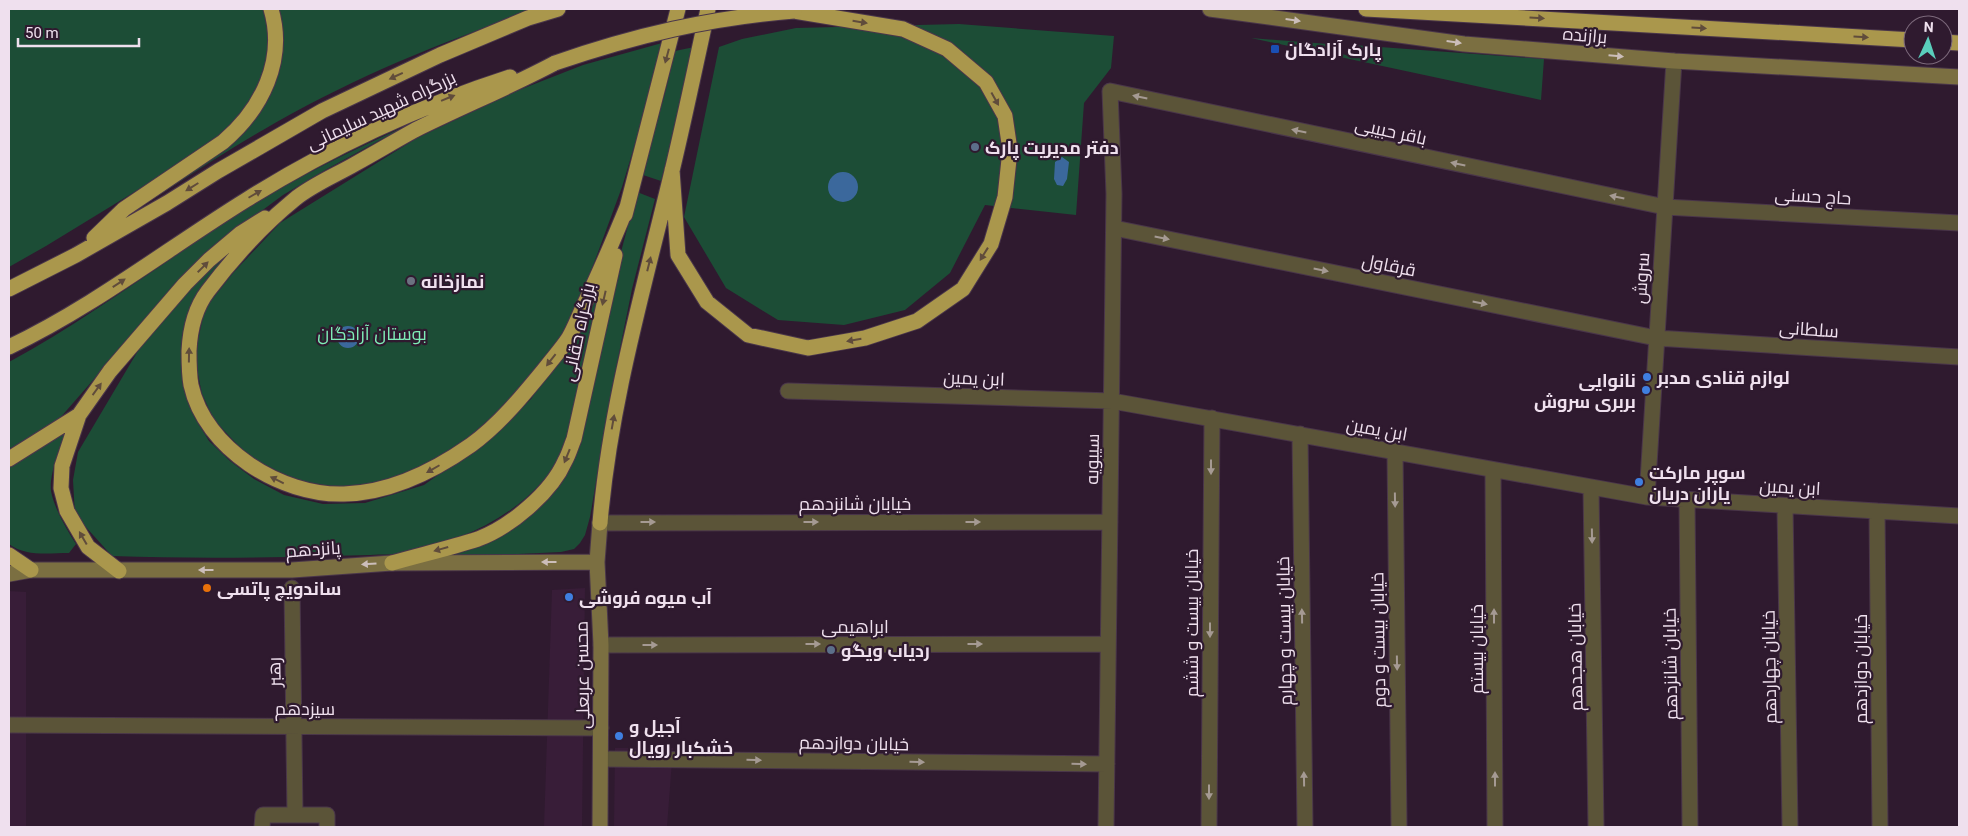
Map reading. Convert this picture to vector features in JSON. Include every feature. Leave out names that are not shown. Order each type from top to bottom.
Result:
[{"type":"highway","points":[[76,255],[124,209],[223,142],[238,129],[250,114],[268,83],[274,62],[277,40],[271,9]]},
{"type":"highway","name":"بزرگراه شهید سلیمانی","points":[[9,289],[76,255],[322,111],[440,55],[528,18],[558,9]]},
{"type":"highway","name":"بزرگراه حقانی","points":[[392,562],[478,538],[501,527],[525,510],[542,494],[565,462],[574,439],[598,327],[627,207],[678,9]]},
{"type":"highway","points":[[600,522],[604,478],[620,380],[672,170],[708,9]]},
{"type":"highway","name":"بزرگراه شهید سلیمانی","points":[[9,348],[78,309],[246,200],[311,162],[404,116],[460,93],[622,41],[664,30],[742,15],[810,9]]},
{"type":"highway","points":[[1366,9],[1903,39]]},
{"type":"highway","points":[[672,170],[678,255],[706,302],[748,335],[808,348],[865,338],[917,321],[962,290],[991,244],[1005,197],[1010,150],[1004,116],[986,82],[947,49],[903,29],[794,11]]},
{"type":"highway","points":[[119,570],[88,547],[68,511],[61,488],[62,466],[79,414],[152,320],[209,260],[241,233],[297,197],[414,131],[555,63]]},
{"type":"highway","points":[[297,197],[230,264],[206,293],[198,307],[189,344],[191,386],[212,431],[230,450],[256,469],[281,482],[305,490],[344,494],[369,492],[393,486],[427,472],[473,443],[504,415],[528,389],[568,339],[627,207]]},
{"type":"highway","points":[[9,458],[79,414]]},
{"type":"highway","points":[[9,555],[31,570]]},
{"type":"main road","name":"برازنده","points":[[1210,9],[1464,44],[1674,61],[1959,77]]},
{"type":"main road","name":"محسن عربعلی","points":[[600,522],[598,562],[602,645],[600,827]]},
{"type":"main road","name":"پانزدهم","points":[[9,574],[31,570],[292,570],[392,562],[598,562]]},
{"type":"street","name":"سروش","points":[[1647,497],[1674,61]]},
{"type":"street","name":"باقر حبیبی","points":[[1110,91],[1665,207]]},
{"type":"street","name":"سیبویه","points":[[1106,827],[1114,228],[1110,91]]},
{"type":"street","name":"حاج حسنی","points":[[1665,207],[1959,223]]},
{"type":"street","name":"قرقاول","points":[[1114,228],[1656,338]]},
{"type":"street","name":"سلطانی","points":[[1656,338],[1959,357]]},
{"type":"street","name":"ابن یمین","points":[[788,391],[1112,401],[1647,497],[1959,516]]},
{"type":"street","name":"خیابان بیست و ششم","points":[[1208,827],[1212,418]]},
{"type":"street","name":"خیابان بیست و چهارم","points":[[1300,434],[1305,827]]},
{"type":"street","name":"خیابان بیست و دوم","points":[[1395,452],[1399,827]]},
{"type":"street","name":"خیابان بیستم","points":[[1493,470],[1495,827]]},
{"type":"street","name":"خیابان هجدهم","points":[[1591,487],[1596,827]]},
{"type":"street","name":"خیابان شانزدهم","points":[[1687,500],[1690,827]]},
{"type":"street","name":"خیابان چهاردهم","points":[[1785,506],[1790,827]]},
{"type":"street","name":"خیابان دوازدهم","points":[[1877,511],[1880,827]]},
{"type":"street","name":"خیابان شانزدهم","points":[[600,522],[1110,522]]},
{"type":"street","name":"رهبر","points":[[292,588],[295,815]]},
{"type":"street","name":"ابراهیمی","points":[[602,645],[1108,644]]},
{"type":"street","name":"سیزدهم","points":[[9,725],[601,728]]},
{"type":"street","name":"خیابان دوازدهم","points":[[601,759],[1107,764]]},
{"type":"street","points":[[262,827],[263,815],[327,815],[327,827]]},
{"type":"shaded area","points":[[585,588],[582,827],[544,827],[552,590]]},
{"type":"shaded area","points":[[9,591],[26,592],[26,827],[9,827]]},
{"type":"shaded area","points":[[615,748],[673,748],[667,827],[614,827]]},
{"type":"green space","points":[[9,9],[264,9],[270,38],[263,82],[233,125],[195,155],[9,267]]},
{"type":"green space","points":[[276,9],[540,9],[433,47],[329,94],[247,139],[141,207],[223,150],[245,132],[260,110]]},
{"type":"green space","points":[[959,24],[1114,36],[1111,68],[1084,103],[1076,215],[985,205],[950,273],[905,310],[844,325],[778,320],[726,288],[684,217],[719,47],[742,39],[796,28]]},
{"type":"green space","points":[[1251,38],[1341,45],[1340,53],[1351,57],[1353,45],[1544,59],[1541,100]]},
{"type":"green space","name":"بوستان آزادگان","points":[[662,43],[647,104],[622,187],[580,301],[565,333],[518,393],[465,442],[425,467],[379,484],[335,487],[296,480],[249,457],[214,420],[202,394],[196,365],[197,344],[204,313],[210,302],[233,273],[280,223],[417,138],[514,92],[583,65]]},
{"type":"green space","points":[[699,46],[661,181],[640,174],[664,97],[675,51]]},
{"type":"green space","points":[[406,126],[283,195],[197,261],[53,426],[18,447],[9,448],[9,362],[95,310],[255,203],[362,146]]},
{"type":"green space","points":[[637,192],[655,199],[632,289],[614,378],[590,517],[585,535],[574,549],[561,552],[416,559],[471,549],[489,543],[504,535],[521,522],[559,484]]},
{"type":"green space","points":[[247,237],[190,312],[183,331],[181,356],[187,397],[195,418],[209,441],[230,461],[254,479],[284,495],[323,504],[365,503],[424,485],[496,433],[531,399],[590,309],[604,280],[566,447],[553,469],[537,488],[498,518],[452,540],[404,553],[264,557],[112,556],[75,515],[73,480],[78,452],[142,344],[178,301],[207,272]]},
{"type":"green space","points":[[68,428],[54,468],[51,491],[58,512],[76,544],[69,553],[30,553],[23,551],[9,544],[9,464]]},
{"type":"water","points":[[1062,157],[1069,162],[1067,179],[1063,186],[1057,185],[1054,179],[1055,162]]},
{"type":"water","points":[[843,172],[854,176],[858,187],[854,198],[843,202],[832,198],[828,187],[832,176]]},
{"type":"water","points":[[348,326],[356,329],[359,337],[356,345],[348,348],[340,345],[337,337],[340,329]]},
{"type":"place","name":"پارک آزادگان","points":[[1275,49]]},
{"type":"place","name":"دفتر مدیریت پارک","points":[[975,147]]},
{"type":"place","name":"نمازخانه","points":[[411,281]]},
{"type":"place","name":"لوازم قنادى مدبر","points":[[1647,377]]},
{"type":"place","name":"نانوایی بربری سروش","points":[[1646,390]]},
{"type":"place","name":"سوپر مارکت یاران دریان","points":[[1639,482]]},
{"type":"place","name":"ساندویچ پاتسی","points":[[207,588]]},
{"type":"place","name":"آب میوه فروشی","points":[[569,597]]},
{"type":"place","name":"ردیاب ویگو","points":[[831,650]]},
{"type":"place","name":"آجیل و خشکبار رویال","points":[[619,736]]}]
